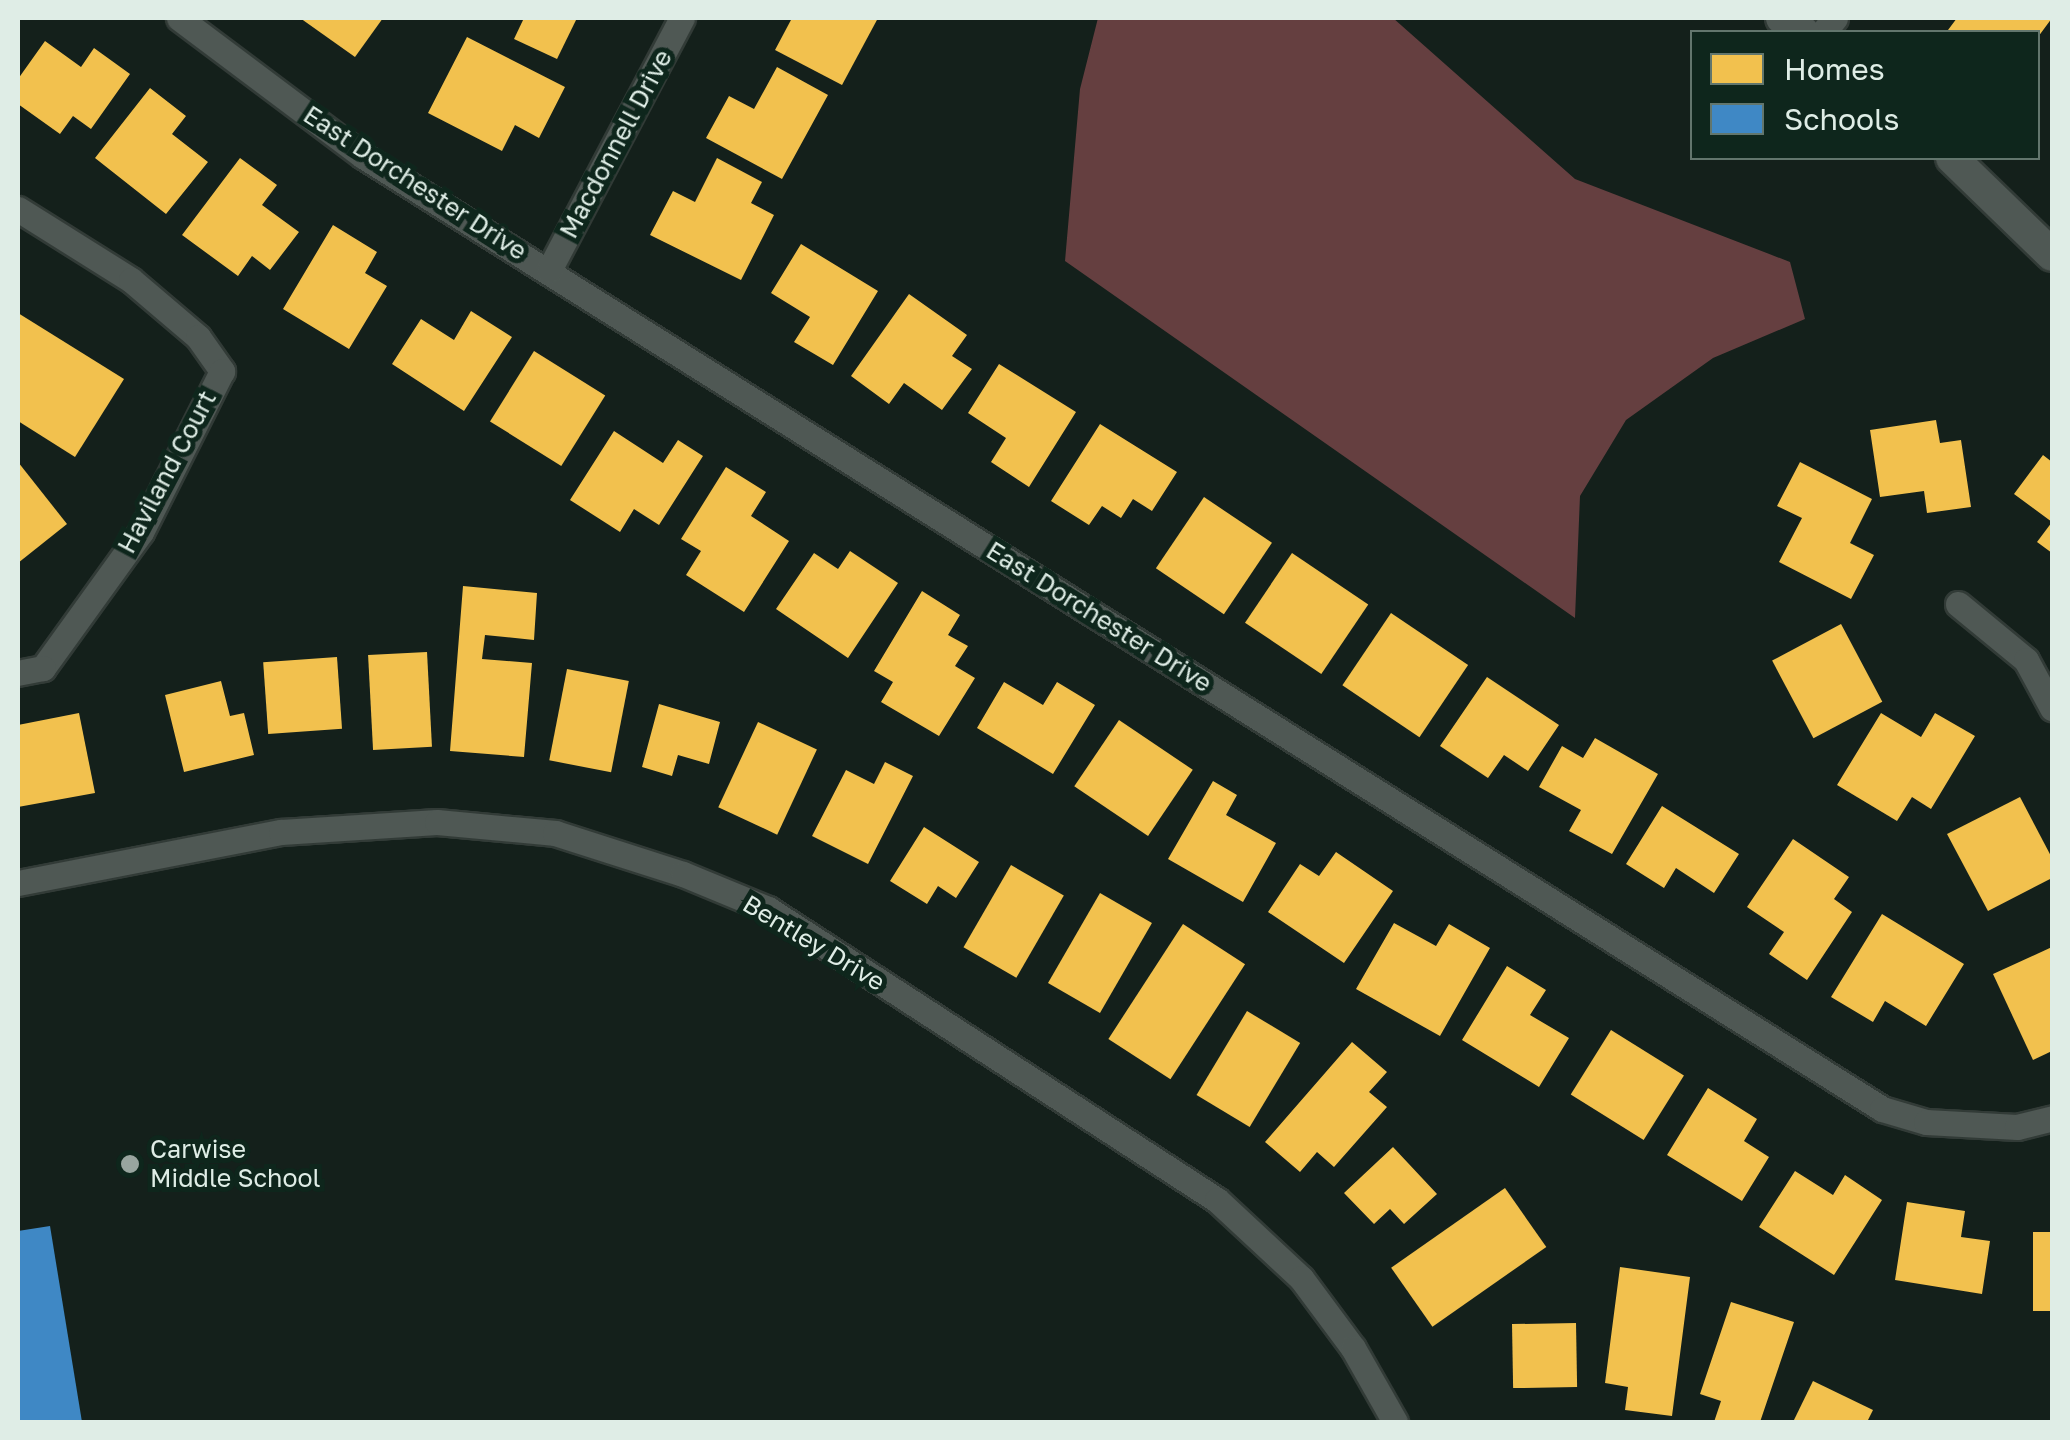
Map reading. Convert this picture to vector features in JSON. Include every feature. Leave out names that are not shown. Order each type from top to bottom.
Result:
[{"type":"street","name":"Macdonnell Drive","points":[[549,270],[682,18]]},
{"type":"street","name":"East Dorchester Drive","points":[[192,22],[363,156],[1882,1109],[1926,1122],[2017,1128],[2052,1118]]},
{"type":"street","points":[[1954,160],[2052,256]]},
{"type":"street","name":"Haviland Court","points":[[18,210],[131,280],[198,337],[222,371],[141,532],[43,668],[18,673]]},
{"type":"street","points":[[1958,604],[2026,660],[2052,708]]},
{"type":"street","name":"Bentley Drive","points":[[18,883],[281,832],[437,822],[555,833],[683,874],[768,909],[1217,1200],[1301,1278],[1353,1348],[1395,1422]]},
{"type":"shaded area","points":[[1098,18],[1393,18],[1575,179],[1790,262],[1805,319],[1713,358],[1626,420],[1580,496],[1575,618],[1065,261],[1080,89]]},
{"type":"building: Homes","points":[[300,18],[383,18],[355,57]]},
{"type":"building: Homes","points":[[524,18],[577,18],[557,59],[514,39]]},
{"type":"building: Homes","points":[[792,18],[878,18],[842,85],[775,50]]},
{"type":"building: Homes","points":[[1957,18],[2052,18],[2040,34],[2040,30],[1948,30]]},
{"type":"building: Homes","points":[[467,37],[565,87],[539,138],[515,125],[502,151],[428,113]]},
{"type":"building: Homes","points":[[45,41],[81,67],[94,48],[130,74],[91,129],[73,116],[60,134],[18,104],[18,79]]},
{"type":"building: Homes","points":[[777,67],[828,95],[782,179],[706,138],[729,96],[754,109]]},
{"type":"building: Homes","points":[[150,88],[186,116],[172,134],[208,162],[166,214],[95,158]]},
{"type":"building: Homes","points":[[240,158],[277,185],[262,205],[299,232],[270,270],[252,256],[238,276],[182,235]]},
{"type":"building: Homes","points":[[717,158],[762,182],[751,203],[774,215],[741,280],[650,235],[673,191],[695,202]]},
{"type":"building: Homes","points":[[333,225],[377,252],[365,273],[387,286],[349,349],[283,309]]},
{"type":"building: Homes","points":[[801,244],[878,291],[833,365],[794,342],[810,317],[771,293]]},
{"type":"building: Homes","points":[[909,294],[967,335],[952,356],[972,369],[942,410],[904,383],[889,404],[851,376]]},
{"type":"building: Homes","points":[[471,311],[512,337],[464,411],[392,364],[421,319],[454,340]]},
{"type":"building: Homes","points":[[18,313],[124,379],[75,457],[18,421]]},
{"type":"building: Homes","points":[[534,351],[605,396],[561,466],[490,421]]},
{"type":"building: Homes","points":[[999,364],[1076,412],[1029,487],[991,462],[1006,438],[968,413]]},
{"type":"building: Homes","points":[[1936,420],[1940,443],[1961,440],[1971,507],[1927,513],[1924,491],[1880,497],[1870,430]]},
{"type":"building: Homes","points":[[1100,424],[1177,472],[1152,511],[1133,499],[1121,518],[1102,506],[1089,525],[1051,501]]},
{"type":"building: Homes","points":[[614,431],[663,463],[678,440],[703,456],[659,525],[634,509],[620,532],[570,500]]},
{"type":"building: Homes","points":[[2043,455],[2052,462],[2052,522],[2014,494]]},
{"type":"building: Homes","points":[[18,462],[67,524],[18,563]]},
{"type":"building: Homes","points":[[1800,462],[1872,499],[1850,543],[1874,555],[1851,599],[1779,562],[1802,518],[1777,506]]},
{"type":"building: Homes","points":[[726,467],[766,492],[751,516],[789,541],[744,612],[686,575],[701,551],[681,539]]},
{"type":"building: Homes","points":[[1204,497],[1272,543],[1224,614],[1156,568]]},
{"type":"building: Homes","points":[[2052,522],[2052,553],[2037,542]]},
{"type":"building: Homes","points":[[850,551],[898,583],[848,658],[776,609],[814,553],[838,569]]},
{"type":"building: Homes","points":[[1292,553],[1368,604],[1321,674],[1245,623]]},
{"type":"building: Homes","points":[[463,586],[537,593],[534,640],[485,635],[482,659],[532,663],[524,757],[450,751]]},
{"type":"building: Homes","points":[[922,591],[960,615],[948,635],[968,646],[955,666],[975,678],[939,736],[881,702],[893,682],[874,671]]},
{"type":"building: Homes","points":[[1391,613],[1468,665],[1419,737],[1342,685]]},
{"type":"building: Homes","points":[[1841,624],[1882,702],[1813,738],[1772,661]]},
{"type":"building: Homes","points":[[427,652],[432,747],[373,750],[368,655]]},
{"type":"building: Homes","points":[[337,657],[342,729],[268,734],[263,662]]},
{"type":"building: Homes","points":[[567,669],[629,681],[611,772],[549,760]]},
{"type":"building: Homes","points":[[1487,677],[1559,725],[1528,771],[1504,755],[1488,778],[1440,746]]},
{"type":"building: Homes","points":[[221,681],[230,716],[244,713],[254,755],[184,772],[165,695]]},
{"type":"building: Homes","points":[[1004,682],[1043,705],[1057,682],[1095,705],[1053,774],[977,728]]},
{"type":"building: Homes","points":[[659,704],[720,722],[709,764],[678,755],[672,776],[642,767]]},
{"type":"building: Homes","points":[[79,713],[95,793],[18,807],[18,725]]},
{"type":"building: Homes","points":[[1881,713],[1921,737],[1935,713],[1975,736],[1931,809],[1912,797],[1897,821],[1837,785]]},
{"type":"building: Homes","points":[[1119,720],[1193,770],[1148,836],[1074,786]]},
{"type":"building: Homes","points":[[758,722],[817,749],[777,835],[718,807]]},
{"type":"building: Homes","points":[[1595,738],[1658,774],[1612,854],[1569,831],[1581,810],[1539,787],[1562,746],[1583,758]]},
{"type":"building: Homes","points":[[885,762],[913,776],[868,864],[812,836],[846,770],[874,784]]},
{"type":"building: Homes","points":[[1213,781],[1237,795],[1226,815],[1276,843],[1243,902],[1168,859]]},
{"type":"building: Homes","points":[[2020,797],[2052,858],[2052,878],[1988,911],[1947,834]]},
{"type":"building: Homes","points":[[1662,806],[1739,854],[1714,893],[1676,868],[1664,888],[1626,864]]},
{"type":"building: Homes","points":[[924,827],[979,862],[956,898],[938,886],[927,904],[890,881]]},
{"type":"building: Homes","points":[[1793,839],[1849,877],[1834,899],[1852,912],[1807,980],[1769,954],[1784,932],[1747,907]]},
{"type":"building: Homes","points":[[1336,852],[1393,891],[1344,963],[1268,912],[1300,864],[1319,876]]},
{"type":"building: Homes","points":[[1011,865],[1064,896],[1016,978],[964,947]]},
{"type":"building: Homes","points":[[1100,893],[1152,923],[1100,1013],[1048,983]]},
{"type":"building: Homes","points":[[1882,914],[1964,964],[1926,1026],[1885,1001],[1873,1022],[1831,997]]},
{"type":"building: Homes","points":[[1394,923],[1436,946],[1449,924],[1490,948],[1440,1036],[1356,989]]},
{"type":"building: Homes","points":[[1183,924],[1245,964],[1170,1079],[1108,1039]]},
{"type":"building: Homes","points":[[2052,947],[2052,1051],[2033,1060],[1993,974]]},
{"type":"building: Homes","points":[[1507,966],[1546,990],[1530,1015],[1569,1038],[1539,1087],[1462,1040]]},
{"type":"building: Homes","points":[[1247,1011],[1300,1043],[1250,1127],[1197,1095]]},
{"type":"building: Homes","points":[[1611,1030],[1684,1076],[1644,1140],[1571,1094]]},
{"type":"building: Homes","points":[[1352,1042],[1387,1072],[1369,1092],[1387,1107],[1334,1167],[1317,1152],[1300,1172],[1265,1142]]},
{"type":"building: Homes","points":[[1708,1088],[1757,1119],[1744,1141],[1769,1157],[1742,1201],[1667,1155]]},
{"type":"building: Homes","points":[[1393,1147],[1437,1194],[1404,1224],[1390,1209],[1374,1224],[1344,1193]]},
{"type":"building: Homes","points":[[1795,1171],[1833,1195],[1845,1175],[1882,1200],[1834,1275],[1759,1227]]},
{"type":"building: Homes","points":[[1505,1188],[1546,1247],[1432,1327],[1391,1268]]},
{"type":"building: Homes","points":[[1907,1202],[1965,1211],[1961,1237],[1990,1241],[1982,1294],[1895,1280]]},
{"type":"building: Homes","points":[[2033,1232],[2052,1232],[2052,1311],[2033,1311]]},
{"type":"building: Homes","points":[[1620,1267],[1690,1277],[1672,1416],[1625,1410],[1628,1387],[1605,1383]]},
{"type":"building: Homes","points":[[1731,1302],[1794,1322],[1760,1422],[1714,1422],[1721,1401],[1700,1394]]},
{"type":"building: Homes","points":[[1576,1323],[1577,1387],[1513,1388],[1512,1324]]},
{"type":"building: Homes","points":[[1813,1381],[1873,1410],[1867,1422],[1793,1422]]},
{"type":"building: Schools","points":[[50,1226],[82,1422],[18,1422],[18,1231]]},
{"type":"place","name":"Carwise Middle School","points":[[130,1164]]}]
